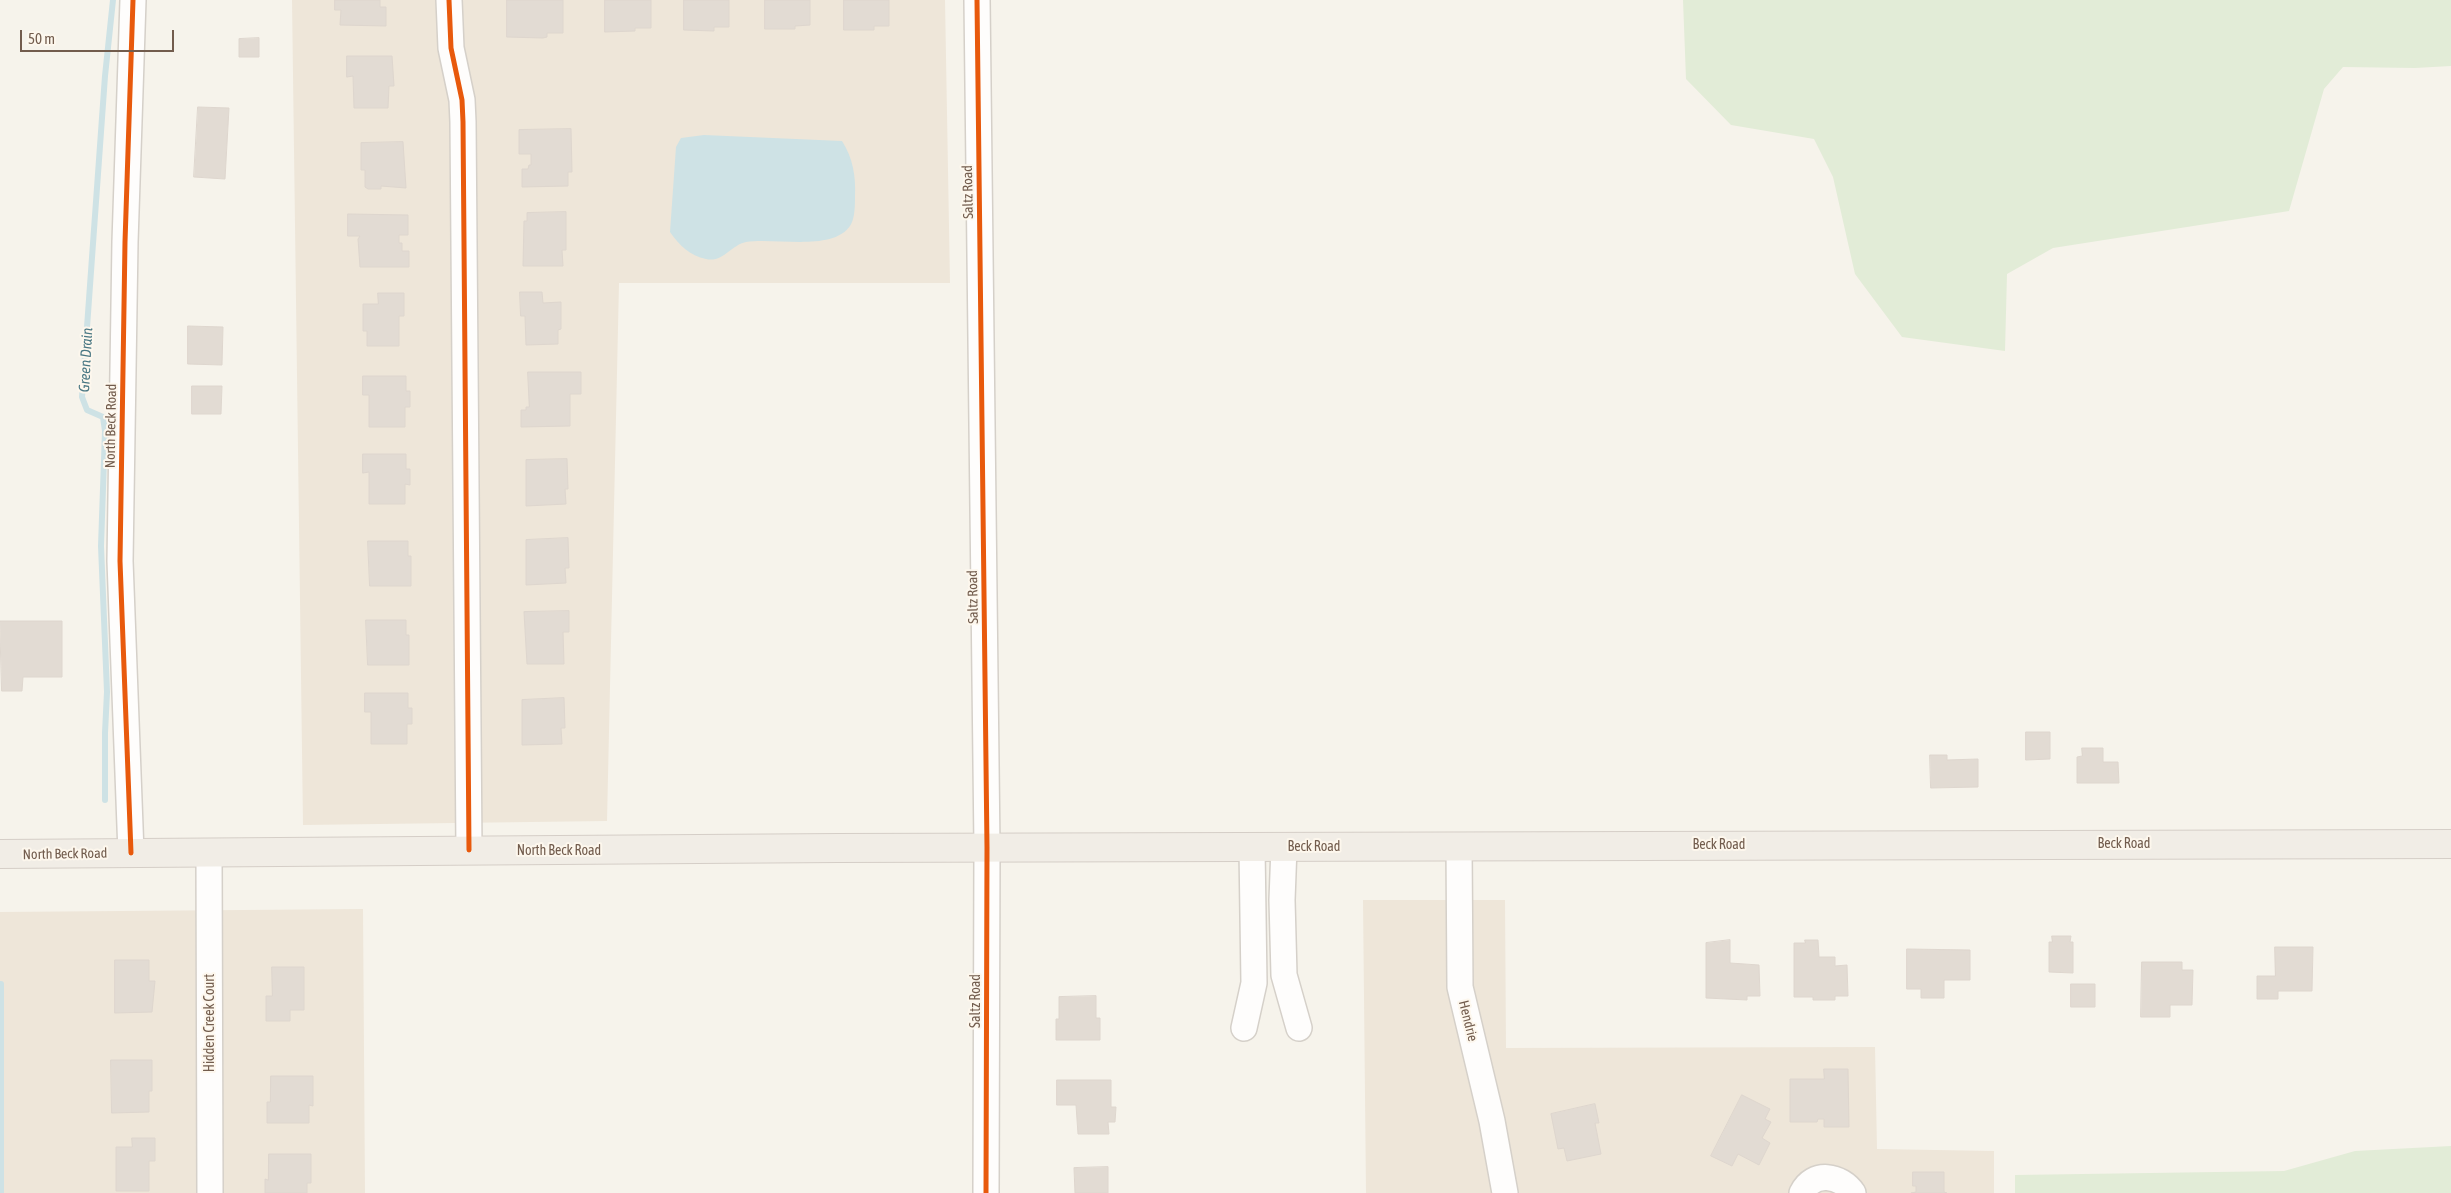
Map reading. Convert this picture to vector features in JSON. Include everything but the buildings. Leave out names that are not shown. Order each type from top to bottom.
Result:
[{"type":"main road","name":"Beck Road","points":[[987,848],[2451,844]]},
{"type":"main road","name":"North Beck Road","points":[[0,854],[987,848]]},
{"type":"street","name":"North Beck Road","points":[[130,853],[120,561],[125,252],[133,0]]},
{"type":"street","points":[[449,0],[451,48],[462,100],[463,122],[470,850]]},
{"type":"street","name":"Saltz Road","points":[[977,0],[987,848],[986,1193]]},
{"type":"street","name":"Hendrie","points":[[1459,846],[1460,987],[1492,1121],[1505,1193]]},
{"type":"street","points":[[1244,1028],[1254,983],[1252,848]]},
{"type":"street","points":[[1284,848],[1282,900],[1284,975],[1300,1028]]},
{"type":"street","name":"Hidden Creek Court","points":[[209,853],[210,1193]]},
{"type":"street","points":[[1802,1193],[1814,1180],[1830,1177],[1847,1185],[1853,1193]]},
{"type":"shaded area","points":[[292,0],[945,0],[950,283],[619,283],[607,821],[303,825]]},
{"type":"shaded area","points":[[704,135],[842,141],[851,161],[855,182],[854,212],[850,226],[842,234],[830,239],[817,241],[746,242],[712,260],[700,258],[690,253],[670,232],[676,147],[681,138]]},
{"type":"shaded area","points":[[1363,900],[1505,900],[1506,1048],[1875,1047],[1877,1149],[1994,1151],[1994,1193],[1366,1193]]},
{"type":"shaded area","points":[[363,909],[365,1193],[0,1193],[0,912]]},
{"type":"green space","points":[[1683,0],[2451,0],[2451,66],[2415,68],[2343,67],[2324,89],[2289,211],[2053,248],[2007,274],[2005,351],[1902,337],[1855,274],[1833,177],[1814,139],[1731,125],[1686,79]]},
{"type":"green space","points":[[2451,1146],[2451,1193],[2015,1193],[2015,1175],[2284,1171],[2355,1151]]},
{"type":"waterway","name":"Green Drain","points":[[105,800],[107,692],[101,546],[105,431],[103,417],[87,410],[82,397],[105,76],[113,0]]},
{"type":"waterway","name":"Green Drain","points":[[1,984],[1,1193]]},
{"type":"cycle path","points":[[131,853],[120,561],[125,242],[133,0]]},
{"type":"cycle path","points":[[449,0],[451,48],[462,100],[463,122],[469,850]]},
{"type":"cycle path","points":[[977,0],[987,847],[986,1193]]}]
